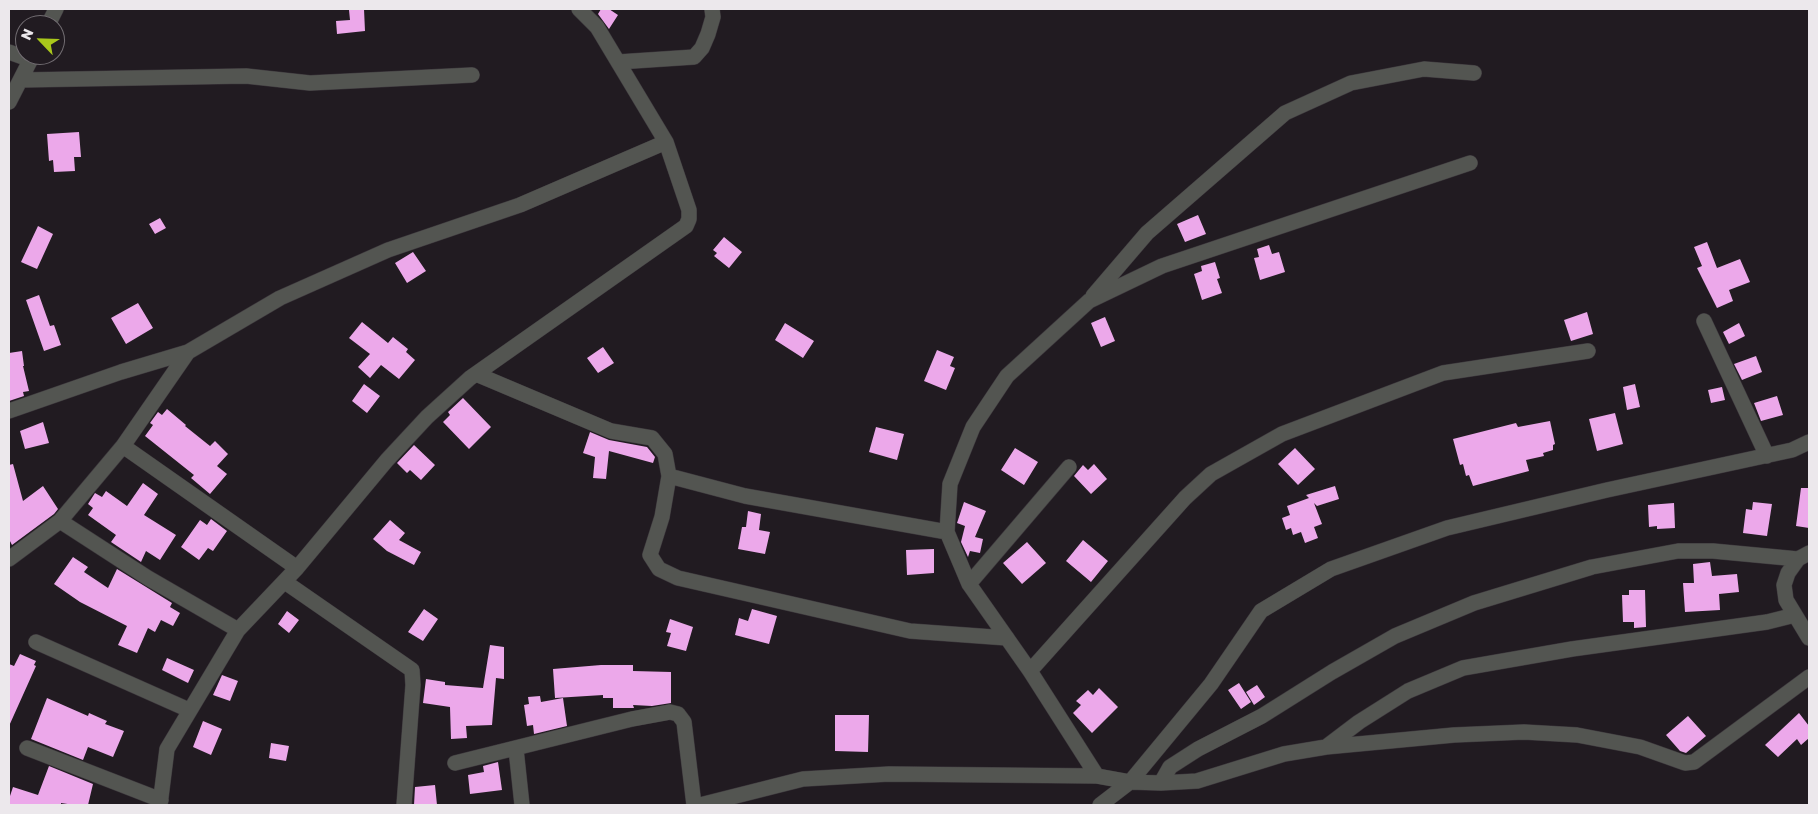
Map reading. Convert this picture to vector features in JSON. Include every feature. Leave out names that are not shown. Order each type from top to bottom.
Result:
[{"type":"street","points":[[27,748],[161,803],[167,749],[238,630],[285,582],[387,460],[427,417],[476,374],[686,226],[689,219],[689,210],[666,142],[597,27],[579,9]]},
{"type":"street","points":[[618,62],[694,57],[702,48],[708,34],[713,17],[712,9]]},
{"type":"street","points":[[9,102],[28,65]]},
{"type":"street","points":[[1097,776],[1030,671],[969,584],[947,532],[950,484],[973,427],[1006,376],[1089,301],[1147,233],[1285,113],[1352,83],[1424,69],[1474,73]]},
{"type":"street","points":[[21,80],[246,76],[310,83],[472,75]]},
{"type":"street","points":[[9,410],[121,372],[188,352],[280,298],[388,250],[520,205],[666,142]]},
{"type":"street","points":[[1089,301],[1162,266],[1470,163]]},
{"type":"street","points":[[1704,321],[1767,456]]},
{"type":"street","points":[[9,559],[60,521],[123,446],[188,352]]},
{"type":"street","points":[[1030,671],[1185,498],[1211,474],[1282,434],[1443,373],[1588,352]]},
{"type":"street","points":[[476,374],[611,431],[652,438],[666,454],[670,476],[662,517],[650,555],[659,569],[678,578],[910,631],[1007,638]]},
{"type":"street","points":[[1107,803],[1130,782],[1211,684],[1261,611],[1331,569],[1447,528],[1607,490],[1767,456],[1792,450],[1809,442]]},
{"type":"street","points":[[123,446],[297,568]]},
{"type":"street","points":[[969,584],[1069,467]]},
{"type":"street","points":[[670,476],[746,496],[947,532]]},
{"type":"street","points":[[60,521],[148,578],[238,630]]},
{"type":"street","points":[[1160,783],[1170,767],[1198,749],[1262,716],[1332,672],[1395,636],[1474,603],[1592,567],[1678,550],[1804,556]]},
{"type":"street","points":[[1804,556],[1788,573],[1784,585],[1786,600],[1809,638]]},
{"type":"street","points":[[285,582],[412,670],[413,685],[404,805]]},
{"type":"street","points":[[1326,747],[1359,722],[1408,691],[1463,668],[1572,649],[1759,624],[1795,615]]},
{"type":"street","points":[[36,642],[189,710]]},
{"type":"street","points":[[700,805],[803,779],[890,774],[1097,776],[1130,782],[1197,782],[1284,754],[1326,747],[1454,735],[1524,732],[1586,737],[1640,746],[1685,763],[1694,762],[1809,677]]},
{"type":"street","points":[[455,763],[670,712],[678,714],[684,722],[694,805]]},
{"type":"street","points":[[516,749],[522,805]]},
{"type":"building","points":[[364,9],[365,31],[337,34],[336,21],[350,20],[349,10]]},
{"type":"building","points":[[601,9],[609,9],[618,15],[609,29],[598,14]]},
{"type":"building","points":[[79,132],[81,157],[74,157],[75,171],[54,172],[53,160],[49,161],[47,134]]},
{"type":"building","points":[[1198,215],[1206,234],[1185,242],[1177,224]]},
{"type":"building","points":[[160,218],[166,228],[155,234],[149,224]]},
{"type":"building","points":[[38,226],[53,234],[37,269],[21,262]]},
{"type":"building","points":[[724,237],[742,252],[729,268],[714,256],[717,253],[713,250]]},
{"type":"building","points":[[1707,242],[1717,268],[1740,259],[1750,282],[1729,290],[1733,301],[1717,308],[1697,268],[1702,266],[1694,247]]},
{"type":"building","points":[[1269,245],[1272,254],[1279,252],[1285,272],[1260,280],[1254,258],[1259,257],[1257,249]]},
{"type":"building","points":[[413,252],[426,271],[407,283],[395,263]]},
{"type":"building","points":[[1215,262],[1220,278],[1217,279],[1222,293],[1202,300],[1194,274],[1202,271],[1201,266]]},
{"type":"building","points":[[39,295],[50,326],[54,325],[61,345],[44,351],[26,300]]},
{"type":"building","points":[[138,303],[153,328],[126,344],[111,318]]},
{"type":"building","points":[[1587,312],[1593,334],[1571,341],[1564,320]]},
{"type":"building","points":[[1105,317],[1115,341],[1101,347],[1091,323]]},
{"type":"building","points":[[362,322],[388,343],[393,337],[408,349],[406,352],[415,360],[399,379],[381,365],[370,378],[358,367],[370,354],[349,338]]},
{"type":"building","points":[[785,323],[814,341],[803,358],[775,340]]},
{"type":"building","points":[[1739,323],[1745,336],[1729,344],[1723,332]]},
{"type":"building","points":[[603,347],[614,363],[598,373],[587,358]]},
{"type":"building","points":[[937,350],[954,357],[950,366],[955,368],[946,390],[924,381]]},
{"type":"building","points":[[22,351],[23,366],[29,391],[23,392],[24,396],[9,401],[9,353]]},
{"type":"building","points":[[1756,356],[1762,372],[1742,380],[1734,364]]},
{"type":"building","points":[[364,384],[380,396],[367,413],[352,401]]},
{"type":"building","points":[[1635,384],[1640,407],[1627,410],[1623,387]]},
{"type":"building","points":[[1722,387],[1725,400],[1711,403],[1708,390]]},
{"type":"building","points":[[1777,396],[1783,415],[1761,421],[1754,403]]},
{"type":"building","points":[[463,398],[491,427],[469,449],[443,422],[450,415],[448,412]]},
{"type":"building","points":[[167,409],[210,446],[215,441],[228,454],[217,466],[227,474],[210,494],[191,478],[194,475],[145,436],[153,425],[150,423],[158,412],[162,415]]},
{"type":"building","points":[[1615,413],[1623,444],[1597,451],[1589,419]]},
{"type":"building","points":[[1550,421],[1555,444],[1553,445],[1553,450],[1543,453],[1544,456],[1526,460],[1529,471],[1473,486],[1469,475],[1466,476],[1463,464],[1460,465],[1453,439],[1516,423],[1518,427]]},
{"type":"building","points":[[43,422],[49,443],[25,449],[20,431]]},
{"type":"building","points":[[876,427],[904,434],[897,460],[869,452]]},
{"type":"building","points":[[590,432],[609,440],[647,447],[655,457],[653,463],[609,451],[606,479],[593,478],[595,457],[583,453]]},
{"type":"building","points":[[414,445],[435,465],[421,480],[410,470],[407,473],[397,463]]},
{"type":"building","points":[[1015,448],[1038,462],[1024,485],[1001,470]]},
{"type":"building","points":[[1295,448],[1315,469],[1298,485],[1278,464]]},
{"type":"building","points":[[13,464],[23,501],[43,486],[58,509],[12,545],[9,539],[9,465]]},
{"type":"building","points":[[1094,464],[1107,479],[1091,494],[1074,476],[1083,465],[1088,470]]},
{"type":"building","points":[[143,483],[158,494],[144,515],[176,535],[160,560],[146,551],[141,562],[111,542],[116,535],[88,515],[93,508],[88,504],[95,493],[102,497],[106,491],[127,506]]},
{"type":"building","points":[[1335,486],[1339,499],[1317,506],[1314,503],[1322,524],[1314,527],[1318,538],[1305,543],[1301,532],[1293,535],[1291,528],[1286,530],[1282,518],[1290,515],[1287,506],[1309,498],[1306,495]]},
{"type":"building","points":[[1801,488],[1809,488],[1809,528],[1796,526]]},
{"type":"building","points":[[964,502],[986,511],[975,537],[983,539],[980,553],[970,551],[968,557],[961,542],[965,526],[957,523]]},
{"type":"building","points":[[1753,502],[1772,504],[1767,536],[1743,533],[1746,509],[1752,510]]},
{"type":"building","points":[[1674,503],[1675,528],[1657,529],[1657,526],[1649,527],[1648,505]]},
{"type":"building","points":[[748,511],[761,514],[759,530],[770,532],[765,554],[738,549],[742,527],[746,527]]},
{"type":"building","points":[[211,519],[227,531],[213,551],[208,548],[199,560],[181,547],[200,520],[207,525]]},
{"type":"building","points":[[390,520],[405,533],[399,540],[421,552],[414,565],[387,551],[373,539]]},
{"type":"building","points":[[1083,540],[1108,561],[1091,582],[1066,561]]},
{"type":"building","points":[[1027,542],[1046,563],[1022,584],[1003,563]]},
{"type":"building","points":[[934,549],[934,573],[907,575],[906,550]]},
{"type":"building","points":[[73,557],[88,567],[84,572],[108,588],[117,569],[172,603],[170,607],[180,613],[173,626],[161,620],[155,632],[148,628],[137,653],[118,645],[127,626],[80,602],[54,584]]},
{"type":"building","points":[[1710,562],[1712,576],[1737,574],[1739,592],[1719,594],[1720,610],[1685,612],[1683,583],[1694,583],[1693,564]]},
{"type":"building","points":[[1629,590],[1645,590],[1646,627],[1634,628],[1634,622],[1623,622],[1622,595],[1629,595]]},
{"type":"building","points":[[424,609],[438,619],[423,641],[408,632]]},
{"type":"building","points":[[752,609],[777,616],[769,644],[735,635],[739,618],[748,621]]},
{"type":"building","points":[[287,611],[299,620],[289,633],[278,624]]},
{"type":"building","points":[[670,619],[693,627],[686,651],[667,646],[671,633],[666,632]]},
{"type":"building","points":[[490,645],[504,647],[504,679],[496,678],[492,725],[466,726],[467,738],[451,739],[450,707],[423,703],[426,679],[445,682],[445,685],[483,688]]},
{"type":"building","points":[[20,654],[36,661],[34,665],[36,666],[9,726],[9,664],[14,666]]},
{"type":"building","points":[[167,658],[194,670],[188,683],[162,670]]},
{"type":"building","points":[[601,665],[633,665],[633,671],[671,672],[671,703],[652,706],[633,705],[634,708],[613,708],[613,698],[603,698],[603,695],[555,698],[553,669]]},
{"type":"building","points":[[222,675],[238,681],[230,701],[213,695]]},
{"type":"building","points":[[1239,683],[1251,702],[1241,709],[1228,690]]},
{"type":"building","points":[[1257,685],[1265,697],[1254,705],[1246,692]]},
{"type":"building","points":[[1099,688],[1118,707],[1092,733],[1073,713],[1081,705],[1076,701],[1088,690],[1093,695]]},
{"type":"building","points":[[540,696],[541,702],[563,698],[567,726],[534,734],[533,725],[527,726],[524,705],[529,704],[528,697]]},
{"type":"building","points":[[47,698],[88,716],[89,713],[107,721],[105,724],[124,731],[113,757],[88,747],[83,760],[31,739]]},
{"type":"building","points":[[1799,713],[1809,726],[1809,738],[1801,745],[1797,739],[1778,757],[1765,745]]},
{"type":"building","points":[[835,715],[869,715],[868,752],[835,751]]},
{"type":"building","points":[[1688,716],[1706,736],[1686,753],[1680,751],[1666,735]]},
{"type":"building","points":[[203,721],[222,729],[211,755],[193,747]]},
{"type":"building","points":[[271,743],[289,746],[286,761],[269,758]]},
{"type":"building","points":[[498,762],[502,790],[470,794],[468,775],[484,772],[483,766]]},
{"type":"building","points":[[49,766],[93,784],[88,805],[61,803],[61,805],[9,805],[13,787],[38,795]]},
{"type":"building","points":[[435,785],[437,805],[414,805],[415,787]]}]
